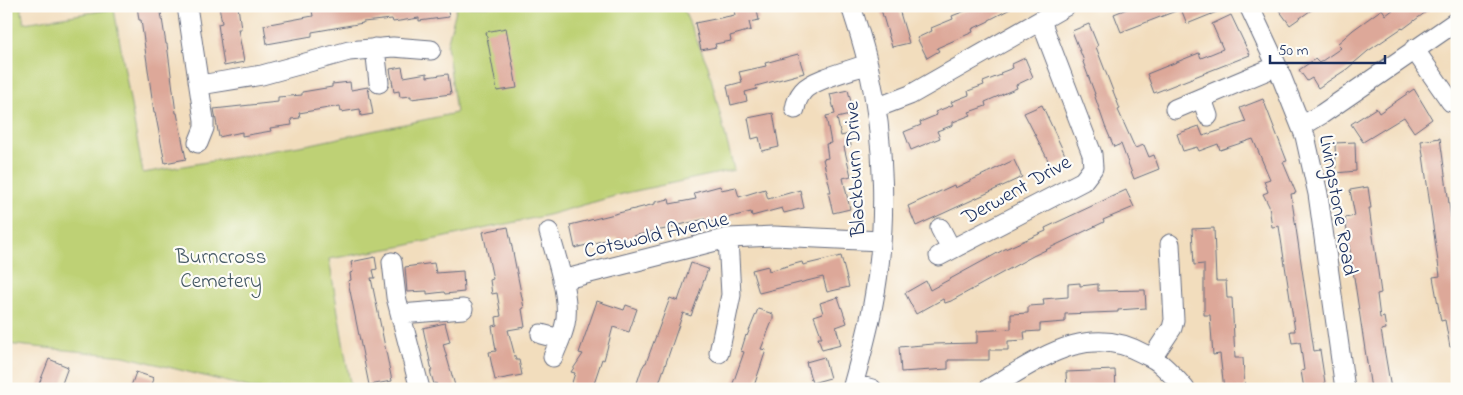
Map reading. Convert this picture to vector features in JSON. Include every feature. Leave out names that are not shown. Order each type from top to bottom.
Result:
[{"type":"street","points":[[187,6],[204,120],[204,128],[198,143]]},
{"type":"street","name":"Blackburn Drive","points":[[851,6],[868,64],[876,108],[882,193],[881,241],[874,302],[853,386]]},
{"type":"street","points":[[876,108],[910,95],[1066,6]]},
{"type":"street","points":[[1249,6],[1302,126]]},
{"type":"street","name":"Derwent Drive","points":[[940,228],[945,253],[1082,181],[1093,168],[1092,154],[1041,21]]},
{"type":"street","name":"Livingstone Road","points":[[1345,389],[1318,194],[1302,126],[1457,21]]},
{"type":"street","points":[[200,85],[262,75],[332,56],[375,48],[431,50]]},
{"type":"street","points":[[375,48],[380,83]]},
{"type":"street","points":[[1414,50],[1451,102]]},
{"type":"street","points":[[795,109],[797,99],[811,84],[868,64]]},
{"type":"street","points":[[1175,109],[1205,107],[1277,66]]},
{"type":"street","name":"Cotswold Avenue","points":[[549,232],[562,280],[566,316],[566,323],[553,357]]},
{"type":"street","name":"Cotswold Avenue","points":[[562,280],[728,238],[774,236],[881,241]]},
{"type":"street","points":[[719,354],[716,332],[731,296],[728,238]]},
{"type":"street","points":[[1152,358],[1168,334],[1174,320],[1170,244]]},
{"type":"street","points":[[392,262],[396,297],[420,389]]},
{"type":"street","points":[[401,314],[463,309]]},
{"type":"street","points":[[541,334],[560,339]]},
{"type":"street","points":[[988,389],[1042,358],[1067,347],[1084,342],[1102,341],[1120,343],[1152,358],[1162,365],[1184,389]]},
{"type":"street","points":[[853,386],[872,389]]},
{"type":"green space","name":"Burncross Cemetery","points":[[6,6],[21,6],[24,23],[114,9],[143,173],[311,144],[456,113],[447,45],[457,6],[682,6],[708,66],[734,170],[626,193],[548,215],[399,247],[329,259],[351,389],[256,389],[124,356],[6,344]]},
{"type":"building","points":[[137,6],[160,6],[176,113],[186,159],[165,163],[154,112],[141,20],[139,20]]},
{"type":"building","points":[[219,6],[238,6],[241,29],[238,29],[244,62],[224,66],[218,24],[222,23]]},
{"type":"building","points":[[346,6],[447,6],[449,17],[419,21],[419,18],[393,22],[392,19],[363,22],[312,32],[312,36],[267,44],[264,25],[313,16],[312,11]]},
{"type":"building","points":[[733,6],[756,6],[759,20],[749,22],[751,30],[730,36],[731,41],[715,44],[716,47],[701,50],[695,23],[735,15]]},
{"type":"building","points":[[880,6],[898,6],[909,43],[892,47]]},
{"type":"building","points":[[969,6],[1016,6],[972,29],[973,32],[937,48],[939,51],[927,58],[917,38],[932,31],[931,28],[953,19],[952,16],[970,9]]},
{"type":"building","points":[[1134,6],[1229,7],[1187,24],[1181,9],[1121,32],[1114,14]]},
{"type":"building","points":[[1276,6],[1317,6],[1290,25]]},
{"type":"building","points":[[1398,6],[1434,6],[1318,88],[1312,78],[1307,81],[1299,70],[1315,59],[1319,63],[1341,48],[1337,44],[1382,9],[1386,15]]},
{"type":"building","points":[[1231,15],[1250,55],[1154,93],[1147,74],[1199,53],[1201,58],[1223,49],[1212,24]]},
{"type":"building","points":[[1089,24],[1120,109],[1118,110],[1135,148],[1144,145],[1149,157],[1154,155],[1159,169],[1134,179],[1121,144],[1114,147],[1105,126],[1072,31]]},
{"type":"building","points":[[506,28],[517,88],[497,91],[486,32]]},
{"type":"building","points":[[798,54],[804,73],[756,86],[757,89],[745,92],[747,101],[731,105],[727,86],[742,82],[739,72],[766,66],[765,63]]},
{"type":"building","points":[[1025,58],[1033,77],[1016,85],[1017,88],[985,102],[986,106],[969,112],[971,115],[937,131],[940,138],[911,150],[904,132],[921,125],[920,122],[937,115],[935,112],[953,105],[951,102],[969,95],[968,91],[984,85],[983,82],[1001,75],[1000,73],[1013,68],[1012,64]]},
{"type":"building","points":[[402,67],[404,77],[427,73],[427,77],[448,74],[451,94],[411,99],[411,96],[400,97],[399,91],[394,92],[390,69]]},
{"type":"building","points":[[350,82],[351,90],[368,87],[373,114],[361,116],[360,109],[341,112],[340,106],[299,113],[300,118],[291,119],[292,125],[270,128],[271,131],[242,136],[242,132],[219,137],[214,109],[278,102],[278,97],[302,95],[302,92],[332,87],[332,84]]},
{"type":"building","points":[[1414,89],[1432,119],[1414,132],[1404,117],[1363,142],[1351,124],[1376,108],[1379,113]]},
{"type":"building","points":[[848,90],[854,114],[837,118],[841,136],[849,134],[851,146],[844,147],[851,176],[843,178],[850,209],[833,213],[828,192],[831,192],[823,159],[828,158],[826,144],[831,143],[826,116],[835,114],[830,94]]},
{"type":"building","points":[[1263,99],[1287,161],[1283,162],[1296,193],[1291,194],[1314,351],[1320,350],[1326,389],[1304,389],[1301,371],[1304,370],[1300,342],[1292,343],[1290,331],[1295,331],[1279,226],[1272,227],[1269,206],[1263,194],[1268,192],[1264,181],[1270,179],[1253,139],[1220,150],[1218,144],[1199,151],[1197,147],[1183,151],[1177,134],[1199,126],[1203,136],[1246,122],[1240,108]]},
{"type":"building","points":[[1042,105],[1067,159],[1051,166],[1024,113]]},
{"type":"building","points":[[773,113],[779,147],[762,151],[759,137],[752,139],[748,118]]},
{"type":"building","points":[[1440,138],[1457,262],[1457,347],[1450,347],[1445,320],[1441,321],[1433,277],[1440,276],[1421,141]]},
{"type":"building","points":[[1355,142],[1356,171],[1336,173],[1335,143]]},
{"type":"building","points":[[1014,160],[1022,177],[916,226],[908,206],[954,185],[955,188]]},
{"type":"building","points":[[720,186],[721,190],[736,187],[739,197],[765,189],[768,199],[800,190],[804,208],[784,213],[782,208],[752,216],[751,212],[706,223],[705,219],[633,236],[634,238],[618,242],[617,237],[575,248],[570,225],[669,199],[670,204],[696,199],[694,193]]},
{"type":"building","points":[[1368,187],[1371,208],[1369,208],[1381,293],[1377,294],[1380,318],[1384,317],[1386,329],[1381,330],[1391,389],[1371,389],[1345,218],[1355,216],[1350,190]]},
{"type":"building","points":[[1126,190],[1134,207],[1103,220],[1104,222],[1033,256],[951,301],[945,303],[943,299],[916,314],[905,293],[926,281],[930,290],[1005,249],[1046,231],[1045,228]]},
{"type":"building","points":[[508,227],[524,308],[522,309],[525,327],[508,330],[516,360],[519,360],[522,375],[495,380],[489,352],[496,351],[492,326],[497,325],[496,317],[501,316],[497,293],[492,294],[490,280],[493,279],[483,232]]},
{"type":"building","points":[[1214,228],[1216,281],[1226,281],[1227,298],[1232,298],[1235,358],[1243,358],[1245,389],[1224,389],[1220,354],[1213,355],[1210,315],[1204,315],[1204,264],[1194,265],[1192,229]]},
{"type":"building","points":[[841,256],[849,287],[827,292],[823,277],[759,293],[752,270],[768,266],[769,271],[802,262],[803,265]]},
{"type":"building","points":[[375,257],[377,269],[373,270],[375,278],[371,278],[392,381],[369,385],[348,281],[351,280],[350,273],[353,272],[351,262]]},
{"type":"building","points":[[434,263],[436,273],[463,271],[464,292],[427,294],[427,291],[407,292],[405,267]]},
{"type":"building","points":[[691,263],[708,269],[691,316],[683,313],[657,389],[635,389],[670,298],[678,301]]},
{"type":"building","points":[[1080,283],[1080,286],[1098,284],[1098,291],[1145,290],[1146,308],[1118,310],[1118,312],[1065,314],[1065,322],[1040,324],[1040,331],[1024,332],[1025,340],[1008,341],[1008,350],[989,350],[989,360],[948,360],[948,369],[901,372],[899,347],[977,343],[977,331],[1011,329],[1011,314],[1028,313],[1028,306],[1044,305],[1043,299],[1068,297],[1068,284]]},
{"type":"building","points":[[838,297],[847,323],[836,327],[841,345],[822,350],[818,338],[822,338],[814,316],[823,313],[820,303]]},
{"type":"building","points":[[597,301],[624,310],[626,305],[637,309],[629,332],[613,327],[604,360],[602,359],[592,389],[570,389],[575,373],[571,372],[583,354],[579,353]]},
{"type":"building","points":[[758,309],[773,314],[773,319],[761,349],[766,350],[753,389],[731,389],[744,352],[741,351],[746,335]]},
{"type":"building","points":[[445,323],[450,342],[443,344],[456,389],[438,389],[436,383],[434,384],[430,371],[432,371],[423,328]]},
{"type":"building","points":[[824,357],[830,378],[812,383],[806,362]]},
{"type":"building","points":[[49,359],[68,367],[60,389],[37,389]]},
{"type":"building","points":[[1115,370],[1116,389],[1067,389],[1066,372]]},
{"type":"building","points":[[136,372],[154,378],[151,389],[130,389]]}]
